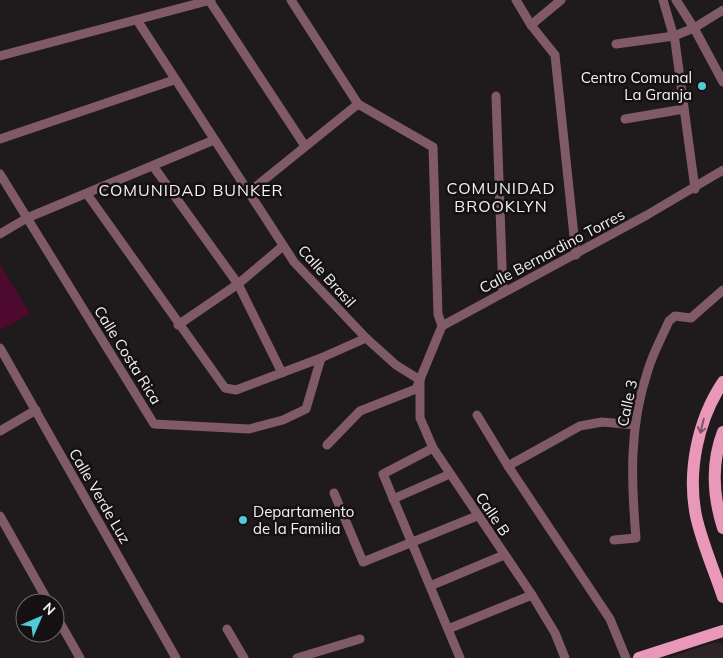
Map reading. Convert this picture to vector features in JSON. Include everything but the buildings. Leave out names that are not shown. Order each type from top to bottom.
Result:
[{"type":"main road","points":[[723,382],[704,418],[695,456],[694,480],[696,515],[723,596]]},
{"type":"main road","points":[[723,432],[718,443],[715,467],[715,504],[723,528]]},
{"type":"main road","points":[[639,658],[723,631]]},
{"type":"street","points":[[0,56],[210,0],[305,146]]},
{"type":"street","points":[[291,0],[358,104],[433,147],[438,314],[442,326],[416,389],[360,411],[327,446]]},
{"type":"street","points":[[516,0],[531,25],[555,55],[576,254]]},
{"type":"street","points":[[531,25],[561,0]]},
{"type":"street","points":[[662,0],[674,36],[695,188]]},
{"type":"street","points":[[676,0],[694,28],[723,82]]},
{"type":"street","points":[[616,44],[674,36],[694,28],[723,10]]},
{"type":"street","name":"Calle Brasil","points":[[137,20],[174,80],[294,262],[366,338],[396,365],[420,380]]},
{"type":"street","points":[[0,139],[174,80]]},
{"type":"street","points":[[496,96],[503,293]]},
{"type":"street","points":[[249,192],[358,104]]},
{"type":"street","points":[[625,119],[684,109]]},
{"type":"street","points":[[0,234],[27,218],[214,140]]},
{"type":"street","points":[[153,166],[238,284],[282,373]]},
{"type":"street","name":"Calle Bernardino Torres","points":[[442,326],[695,188],[723,170]]},
{"type":"street","name":"Calle Costa Rica","points":[[0,174],[154,424],[249,429],[282,420],[306,409],[321,358]]},
{"type":"street","points":[[87,194],[178,325],[225,388],[236,390],[321,358],[366,338]]},
{"type":"street","points":[[178,325],[238,284],[283,246]]},
{"type":"street","name":"Calle 3","points":[[614,540],[636,538],[631,482],[635,425],[648,370],[669,321],[675,316],[691,318],[723,290]]},
{"type":"street","name":"Calle Verde Luz","points":[[0,348],[176,658]]},
{"type":"street","name":"Calle B","points":[[420,380],[420,418],[433,448],[532,595],[555,633],[564,658]]},
{"type":"street","points":[[0,431],[36,410]]},
{"type":"street","points":[[477,415],[508,466],[610,619],[626,658]]},
{"type":"street","points":[[508,466],[580,426],[602,422],[635,425]]},
{"type":"street","points":[[433,448],[383,474],[460,658]]},
{"type":"street","points":[[393,499],[450,474]]},
{"type":"street","points":[[334,493],[363,562],[477,516]]},
{"type":"street","points":[[0,516],[43,593]]},
{"type":"street","points":[[430,586],[504,555]]},
{"type":"street","points":[[448,629],[532,595]]},
{"type":"street","points":[[227,629],[244,658]]},
{"type":"street","points":[[65,632],[80,658]]},
{"type":"street","points":[[297,658],[310,656],[360,639]]},
{"type":"shaded area","points":[[0,264],[30,314],[0,330]]},
{"type":"shaded area","points":[[713,643],[719,643],[723,646],[723,658],[666,658]]},
{"type":"place","name":"Centro Comunal La Granja","points":[[702,86]]},
{"type":"place","name":"Departamento de la Familia","points":[[243,520]]},
{"type":"district","name":"COMUNIDAD BUNKER","points":[[191,190]]},
{"type":"district","name":"COMUNIDAD BROOKLYN","points":[[501,197]]}]
